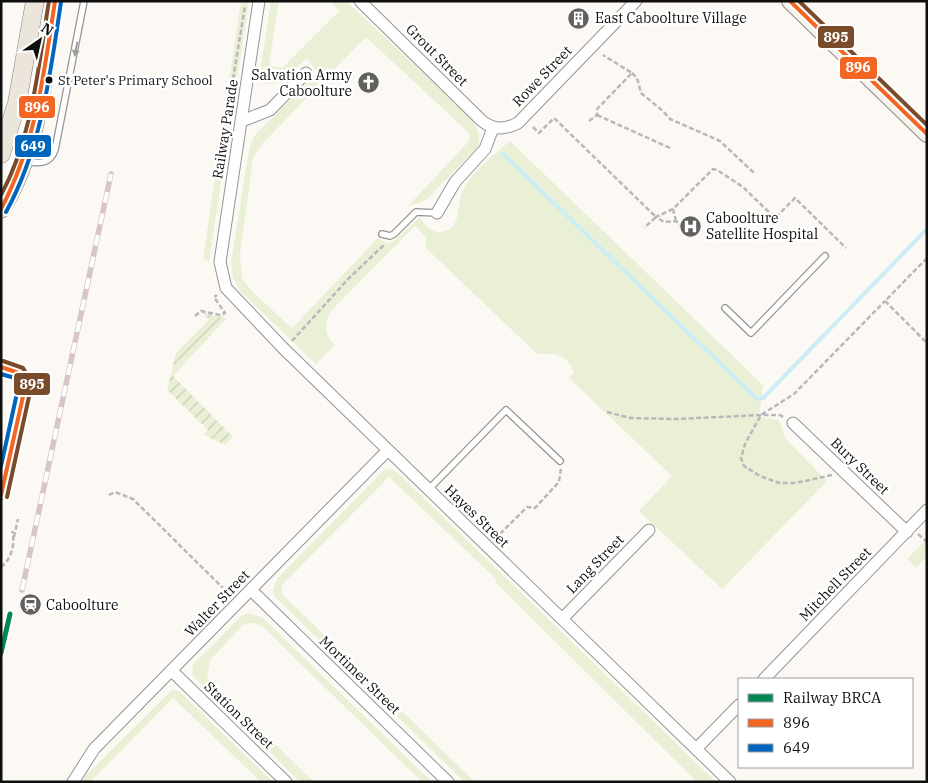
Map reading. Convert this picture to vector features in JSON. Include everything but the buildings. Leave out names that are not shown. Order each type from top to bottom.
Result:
[{"type":"main road","points":[[1,154],[18,103],[35,1]]},
{"type":"main road","points":[[1,209],[25,161],[38,111],[55,1]]},
{"type":"main road","points":[[790,1],[927,134]]},
{"type":"street","name":"Railway Parade","points":[[220,262],[259,1]]},
{"type":"street","name":"Rowe Street","points":[[493,128],[505,128],[518,123],[636,1]]},
{"type":"street","name":"Grout Street","points":[[366,3],[482,122],[493,128]]},
{"type":"street","points":[[242,121],[270,110],[306,73]]},
{"type":"street","points":[[437,213],[448,191],[485,149],[493,128]]},
{"type":"street","name":"Hayes Street","points":[[220,262],[226,288],[284,349],[730,782]]},
{"type":"street","name":"Bury Street","points":[[793,423],[907,532]]},
{"type":"street","name":"Walter Street","points":[[73,782],[94,749],[388,450]]},
{"type":"street","name":"Mitchell Street","points":[[765,678],[927,510]]},
{"type":"street","name":"Lang Street","points":[[563,618],[649,530]]},
{"type":"street","name":"Mortimer Street","points":[[251,590],[448,782]]},
{"type":"street","name":"Station Street","points":[[172,670],[286,782]]},
{"type":"street","points":[[696,749],[738,706]]},
{"type":"lane","points":[[25,161],[41,163],[49,161],[56,150],[84,1]]},
{"type":"lane","points":[[382,234],[390,236],[416,212],[437,213]]},
{"type":"lane","points":[[725,308],[751,333],[825,256]]},
{"type":"lane","points":[[1,496],[26,383],[22,375],[2,368]]},
{"type":"lane","points":[[428,490],[506,410],[560,461]]},
{"type":"path","points":[[227,116],[244,6]]},
{"type":"path","points":[[603,55],[632,73],[636,78],[641,93],[670,119],[720,141],[754,173]]},
{"type":"path","points":[[589,121],[596,115],[597,109],[632,73]]},
{"type":"path","points":[[596,115],[670,148]]},
{"type":"path","points":[[533,126],[540,133],[554,118],[656,217],[664,222],[676,221]]},
{"type":"path","points":[[644,228],[656,217],[673,209],[713,169],[743,187],[775,218],[794,198],[846,248]]},
{"type":"path","points":[[673,209],[676,221],[684,230]]},
{"type":"path","points":[[284,349],[390,236]]},
{"type":"path","points":[[843,472],[796,483],[780,483],[760,476],[744,466],[741,458],[745,444],[761,415],[794,394],[927,258]]},
{"type":"path","points":[[885,301],[927,344]]},
{"type":"path","points":[[195,316],[201,311],[220,316],[225,313]]},
{"type":"path","points":[[607,412],[630,418],[677,419],[780,415],[793,423]]},
{"type":"path","points":[[500,534],[527,507],[535,508],[559,482],[560,461]]},
{"type":"path","points":[[109,495],[115,492],[133,499],[227,592]]},
{"type":"path","points":[[1,567],[9,561],[18,519]]},
{"type":"path","points":[[12,531],[14,538]]},
{"type":"green space","points":[[241,1],[249,1],[209,262],[203,259]]},
{"type":"green space","points":[[271,1],[279,1],[269,65],[282,68],[339,11],[330,1],[346,1],[468,115],[478,130],[479,142],[478,147],[425,201],[408,206],[469,141],[469,133],[366,37],[262,144],[253,158],[240,255],[242,279],[255,294],[292,328],[378,238],[388,244],[394,241],[420,217],[427,227],[436,232],[448,230],[453,226],[458,215],[461,194],[468,181],[510,141],[763,385],[760,411],[756,417],[779,420],[786,439],[827,481],[722,589],[639,511],[672,476],[569,378],[574,372],[568,361],[559,356],[537,354],[426,248],[426,237],[415,226],[331,311],[326,329],[335,345],[316,364],[240,291],[233,278],[231,263],[249,150],[254,136],[318,72],[306,59],[282,80],[264,84],[259,79]]},
{"type":"green space","points":[[202,312],[223,316],[226,319],[173,376],[233,437],[225,445],[204,435],[208,430],[167,390],[176,353],[209,320]]},
{"type":"green space","points":[[392,469],[716,782],[697,782],[495,582],[497,580],[389,477],[282,585],[282,594],[475,782],[464,782],[274,596],[273,589],[278,578],[384,470]]},
{"type":"green space","points":[[927,539],[927,556],[916,568],[907,559]]},
{"type":"green space","points":[[249,613],[263,618],[432,782],[422,782],[264,628],[254,623],[243,625],[210,660],[207,677],[314,782],[300,782],[192,675],[193,665],[241,616]]},
{"type":"green space","points":[[173,689],[180,692],[273,782],[261,782],[173,698],[90,782],[83,782],[84,777]]},
{"type":"waterway","points":[[503,154],[757,399],[763,398],[927,229]]},
{"type":"railway","points":[[22,590],[111,174]]},
{"type":"rail line","name":"BRCA","points":[[1,653],[10,614]]},
{"type":"transit line","name":"895","points":[[1,195],[20,149],[33,101],[49,1]]},
{"type":"transit line","name":"896","points":[[1,209],[23,159],[31,133],[42,81],[55,1]]},
{"type":"transit line","name":"896","points":[[790,1],[927,134]]},
{"type":"transit line","name":"895","points":[[799,1],[927,125]]},
{"type":"transit line","name":"649","points":[[6,212],[28,162],[43,110],[61,2]]},
{"type":"transit line","name":"895","points":[[3,361],[23,368],[32,383],[7,497]]},
{"type":"transit line","name":"896","points":[[1,367],[19,373],[26,383],[1,495]]},
{"type":"transit line","name":"649","points":[[1,374],[15,378],[19,384],[1,466]]},
{"type":"place","name":"East Caboolture Village","points":[[579,18]]},
{"type":"place","name":"St Peter's Primary School","points":[[49,80]]},
{"type":"place","name":"Salvation Army Caboolture","points":[[368,83]]},
{"type":"place","name":"Caboolture Satellite Hospital","points":[[690,226]]},
{"type":"place","name":"Caboolture","points":[[30,605]]}]
